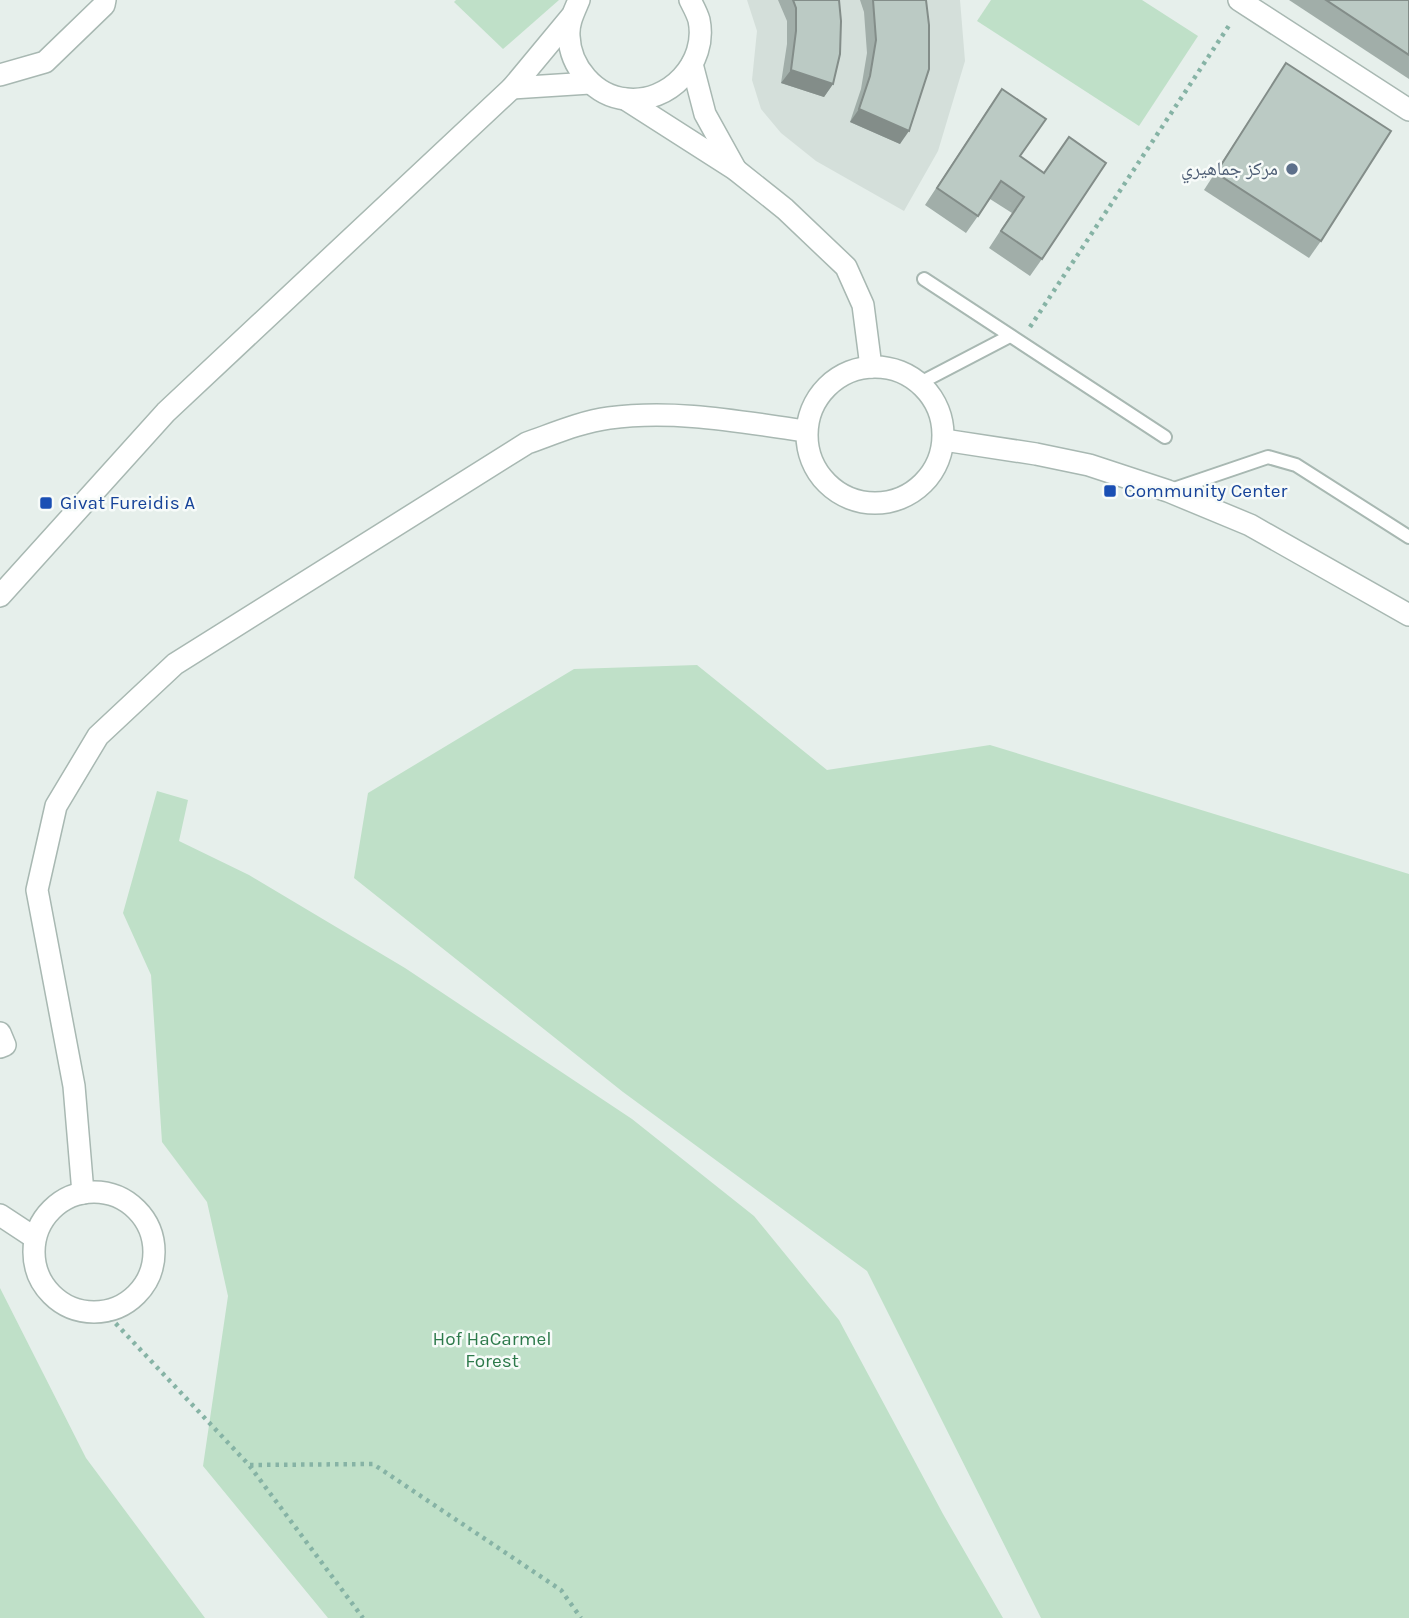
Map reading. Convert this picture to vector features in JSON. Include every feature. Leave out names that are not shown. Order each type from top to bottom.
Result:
[{"type":"street","points":[[0,75],[45,62],[104,5],[105,0]]},
{"type":"street","points":[[575,9],[569,35],[572,53],[579,69],[590,83],[607,94],[625,99],[645,99],[664,92],[681,80],[692,64],[699,43],[699,20],[690,0]]},
{"type":"street","points":[[1241,1],[1409,110]]},
{"type":"street","points":[[0,596],[166,411],[512,88],[575,9]]},
{"type":"street","points":[[692,64],[705,114],[736,170]]},
{"type":"street","points":[[512,88],[590,83]]},
{"type":"street","points":[[625,99],[736,170],[785,209],[846,267],[863,305],[871,367]]},
{"type":"street","points":[[871,367],[901,372],[920,383],[934,399],[942,419],[944,440],[938,464],[924,483],[905,497],[882,504],[858,502],[836,493],[819,476],[808,454],[806,431],[811,410],[822,391],[839,377],[859,368],[871,367]]},
{"type":"street","points":[[83,1193],[74,1086],[37,890],[56,806],[98,736],[175,664],[527,443],[607,418],[646,415],[696,416],[806,431]]},
{"type":"street","points":[[944,440],[1089,465],[1168,491],[1250,525],[1409,615]]},
{"type":"street","points":[[0,1033],[5,1045],[0,1047]]},
{"type":"street","points":[[93,1191],[113,1194],[130,1203],[144,1218],[152,1236],[154,1255],[149,1275],[138,1292],[123,1305],[104,1311],[85,1311],[66,1306],[50,1294],[38,1277],[34,1258],[35,1238],[42,1219],[55,1204],[83,1193],[93,1191]]},
{"type":"street","points":[[0,1215],[35,1238]]},
{"type":"lane","points":[[924,279],[1165,437]]},
{"type":"lane","points":[[920,383],[1015,339]]},
{"type":"lane","points":[[1168,491],[1268,457],[1296,465],[1409,537]]},
{"type":"path","points":[[1015,339],[1241,1]]},
{"type":"path","points":[[104,1311],[249,1465],[363,1618]]},
{"type":"path","points":[[249,1465],[373,1464],[561,1590],[581,1618]]},
{"type":"shaded area","points":[[747,0],[960,0],[965,61],[938,151],[904,211],[816,161],[781,133],[761,109],[752,80],[757,31]]},
{"type":"green space","points":[[559,0],[503,49],[454,2]]},
{"type":"green space","points":[[991,0],[1142,0],[1198,36],[1139,126],[977,21]]},
{"type":"green space","points":[[697,665],[827,770],[990,745],[1409,874],[1409,1618],[1041,1618],[867,1271],[623,1092],[354,878],[368,793],[574,669]]},
{"type":"green space","name":"Hof HaCarmel Forest","points":[[157,791],[188,800],[179,841],[249,875],[405,968],[632,1119],[754,1216],[839,1320],[943,1514],[1003,1618],[328,1618],[203,1466],[228,1296],[207,1202],[162,1142],[151,975],[123,913]]},
{"type":"green space","points":[[0,1288],[86,1458],[205,1618],[0,1618]]},
{"type":"building","points":[[793,0],[839,0],[840,54],[833,84],[791,70],[796,31],[796,8]]},
{"type":"building","points":[[873,0],[926,0],[929,69],[909,131],[859,109],[870,76],[876,40]]},
{"type":"building","points":[[1326,0],[1409,0],[1409,55]]},
{"type":"building","name":"مركز جماهيري","points":[[1286,63],[1391,131],[1321,241],[1216,173]]},
{"type":"building","points":[[1002,89],[1046,119],[1020,156],[1044,173],[1069,137],[1106,163],[1042,259],[1001,231],[1024,197],[1001,181],[978,216],[937,188]]},
{"type":"place","name":"مركز جماهيري","points":[[1292,169]]},
{"type":"place","name":"Community Center","points":[[1110,491]]},
{"type":"place","name":"Givat Fureidis A","points":[[46,503]]}]
